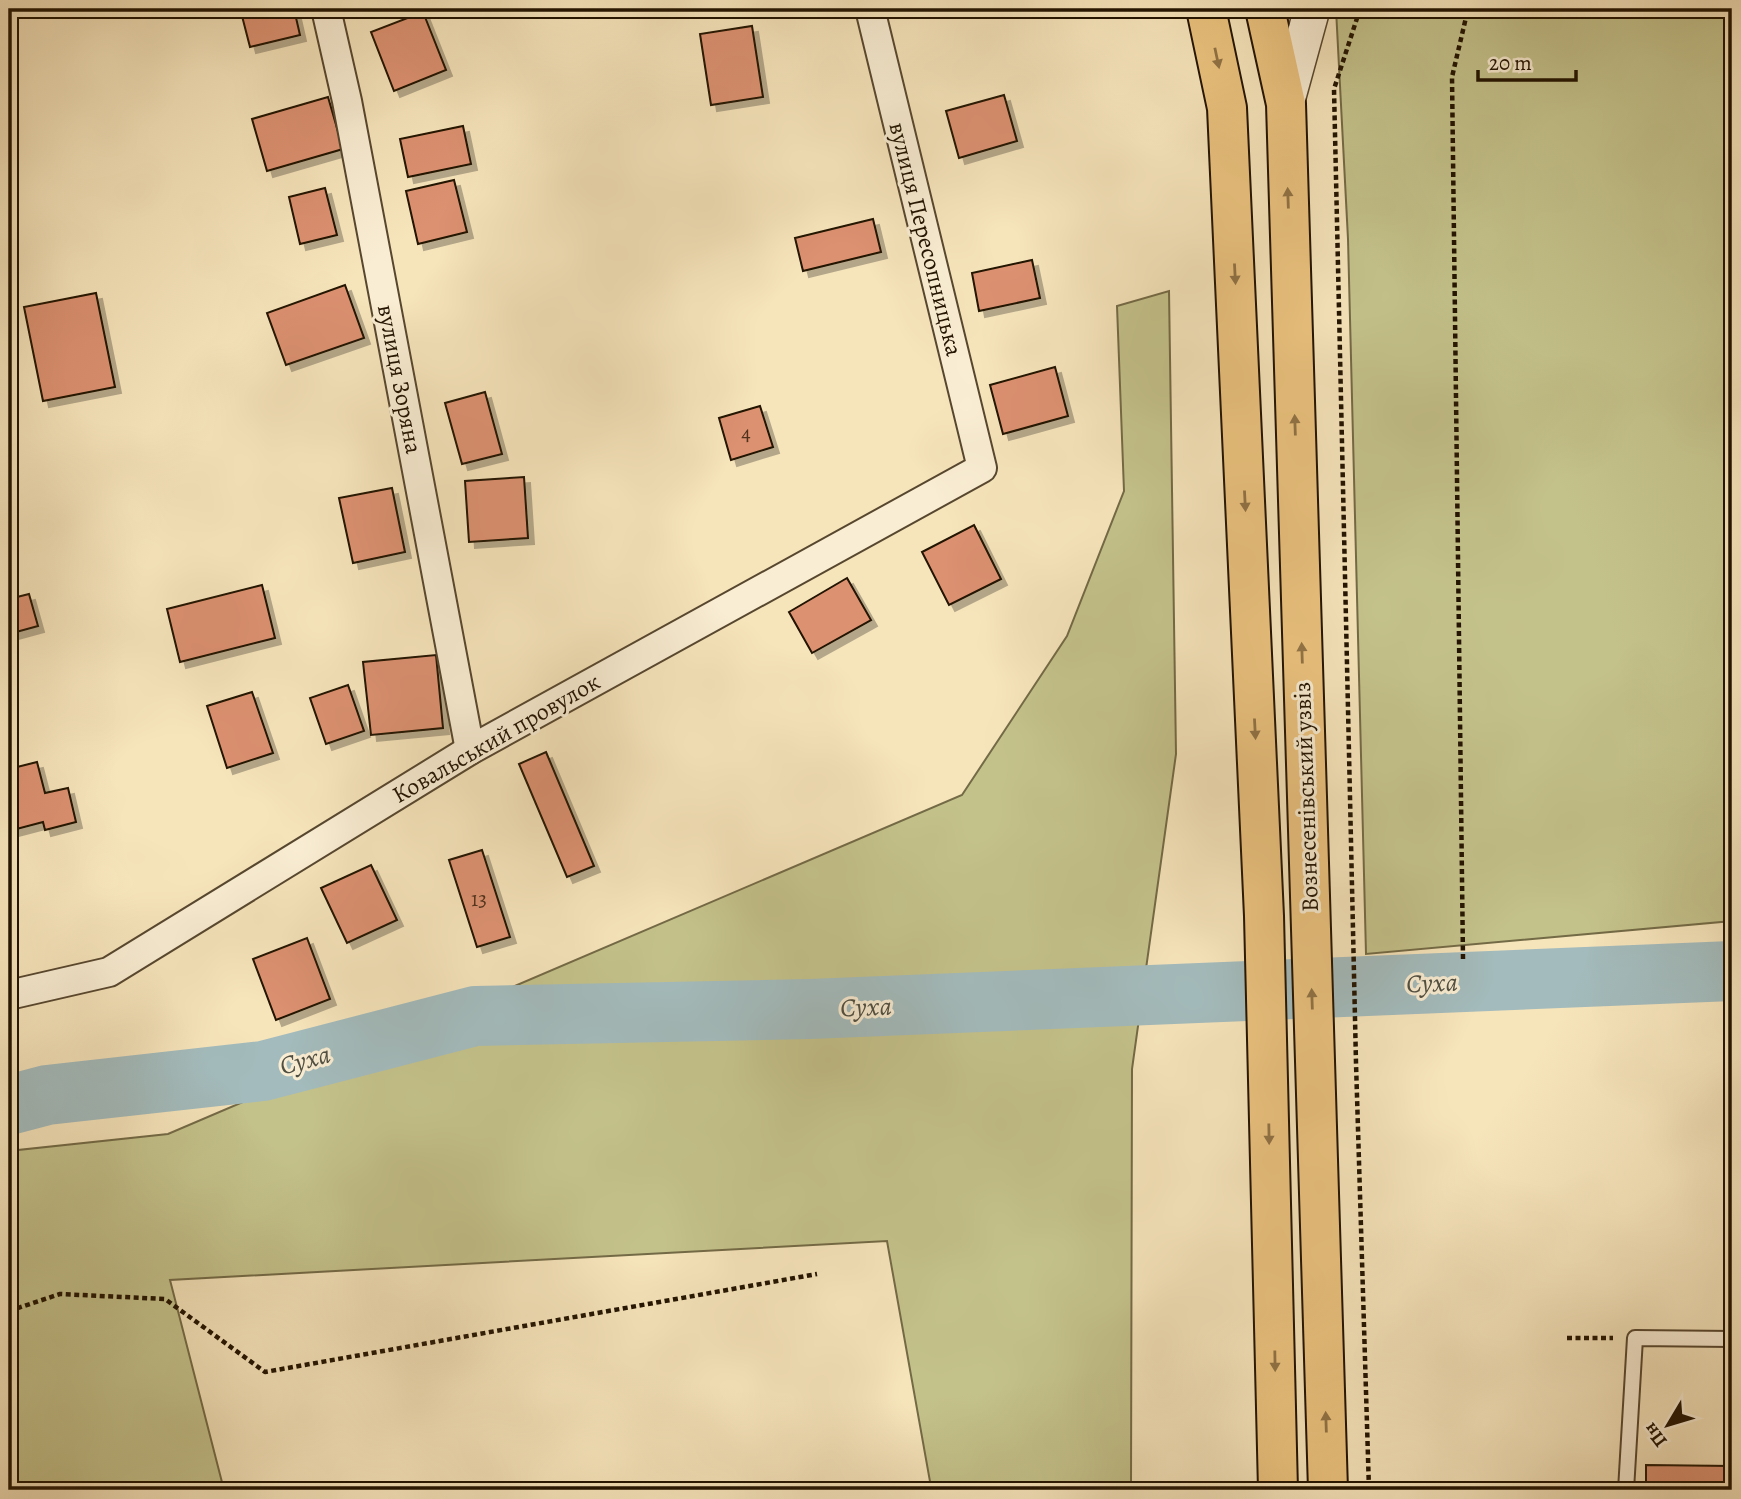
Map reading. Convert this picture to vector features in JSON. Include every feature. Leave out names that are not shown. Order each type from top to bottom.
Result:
[{"type":"main road","name":"Вознесенівський узвіз","points":[[1206,9],[1227,108],[1264,916],[1278,1490]]},
{"type":"main road","name":"Вознесенівський узвіз","points":[[1265,9],[1286,104],[1328,1490]]},
{"type":"street","name":"вулиця Зоряна","points":[[326,9],[347,102],[470,750]]},
{"type":"street","name":"вулиця Пересопницька","points":[[870,9],[982,468]]},
{"type":"street","points":[[1286,104],[1312,9]]},
{"type":"street","name":"Ковальський провулок","points":[[9,995],[109,972],[470,750],[982,468]]},
{"type":"lane","points":[[1626,1490],[1635,1338],[1732,1339]]},
{"type":"path","points":[[1360,9],[1334,89],[1356,1063],[1369,1490]]},
{"type":"path","points":[[1463,959],[1452,77],[1468,9]]},
{"type":"path","points":[[9,1311],[60,1294],[165,1299],[265,1372],[817,1274]]},
{"type":"path","points":[[1567,1338],[1635,1338]]},
{"type":"shaded area","points":[[1336,9],[1732,9],[1732,921],[1366,954],[1348,239]]},
{"type":"shaded area","points":[[1169,291],[1176,754],[1132,1069],[1131,1490],[894,1490],[931,1487],[887,1241],[170,1280],[224,1490],[9,1490],[9,1151],[168,1134],[962,795],[1067,636],[1124,491],[1117,306]]},
{"type":"building","points":[[271,9],[294,9],[300,35],[250,47],[242,16]]},
{"type":"building","points":[[423,12],[446,70],[394,91],[371,32]]},
{"type":"building","points":[[752,26],[763,97],[711,105],[700,34]]},
{"type":"building","points":[[1004,95],[1017,141],[959,158],[946,111]]},
{"type":"building","points":[[328,97],[343,149],[267,171],[252,119]]},
{"type":"building","points":[[463,126],[471,164],[408,177],[400,139]]},
{"type":"building","points":[[454,180],[467,232],[418,244],[406,191]]},
{"type":"building","points":[[325,188],[337,235],[300,244],[289,197]]},
{"type":"building","points":[[873,219],[881,252],[803,271],[795,238]]},
{"type":"building","points":[[1032,260],[1040,298],[979,311],[972,273]]},
{"type":"building","points":[[345,285],[364,338],[286,365],[267,313]]},
{"type":"building","points":[[96,293],[115,387],[43,401],[24,307]]},
{"type":"building","points":[[1055,367],[1068,416],[1003,434],[990,385]]},
{"type":"building","points":[[485,392],[502,454],[462,464],[445,403]]},
{"type":"building","points":[[760,406],[773,447],[731,460],[719,418]]},
{"type":"building","points":[[524,477],[528,538],[469,542],[465,481]]},
{"type":"building","points":[[392,488],[405,552],[353,563],[339,498]]},
{"type":"building","points":[[974,525],[1001,579],[949,605],[922,552]]},
{"type":"building","points":[[847,578],[871,620],[812,653],[789,612]]},
{"type":"building","points":[[262,585],[275,638],[180,662],[167,609]]},
{"type":"building","points":[[29,594],[38,626],[9,634],[9,599]]},
{"type":"building","points":[[436,655],[443,728],[371,735],[363,662]]},
{"type":"building","points":[[348,685],[364,731],[326,744],[310,698]]},
{"type":"building","points":[[252,692],[273,753],[227,768],[207,706]]},
{"type":"building","points":[[546,752],[594,866],[567,877],[519,764]]},
{"type":"building","points":[[37,762],[45,793],[68,788],[76,822],[45,830],[43,822],[9,831],[9,769]]},
{"type":"building","points":[[482,850],[510,937],[477,947],[449,860]]},
{"type":"building","points":[[371,865],[397,920],[347,943],[321,888]]},
{"type":"building","points":[[307,938],[330,999],[276,1020],[253,959]]},
{"type":"building","points":[[1646,1465],[1732,1466],[1732,1490],[1646,1490]]},
{"type":"waterway","name":"Суха","points":[[9,1105],[47,1095],[263,1071],[475,1016],[810,1009],[1732,971]]}]
